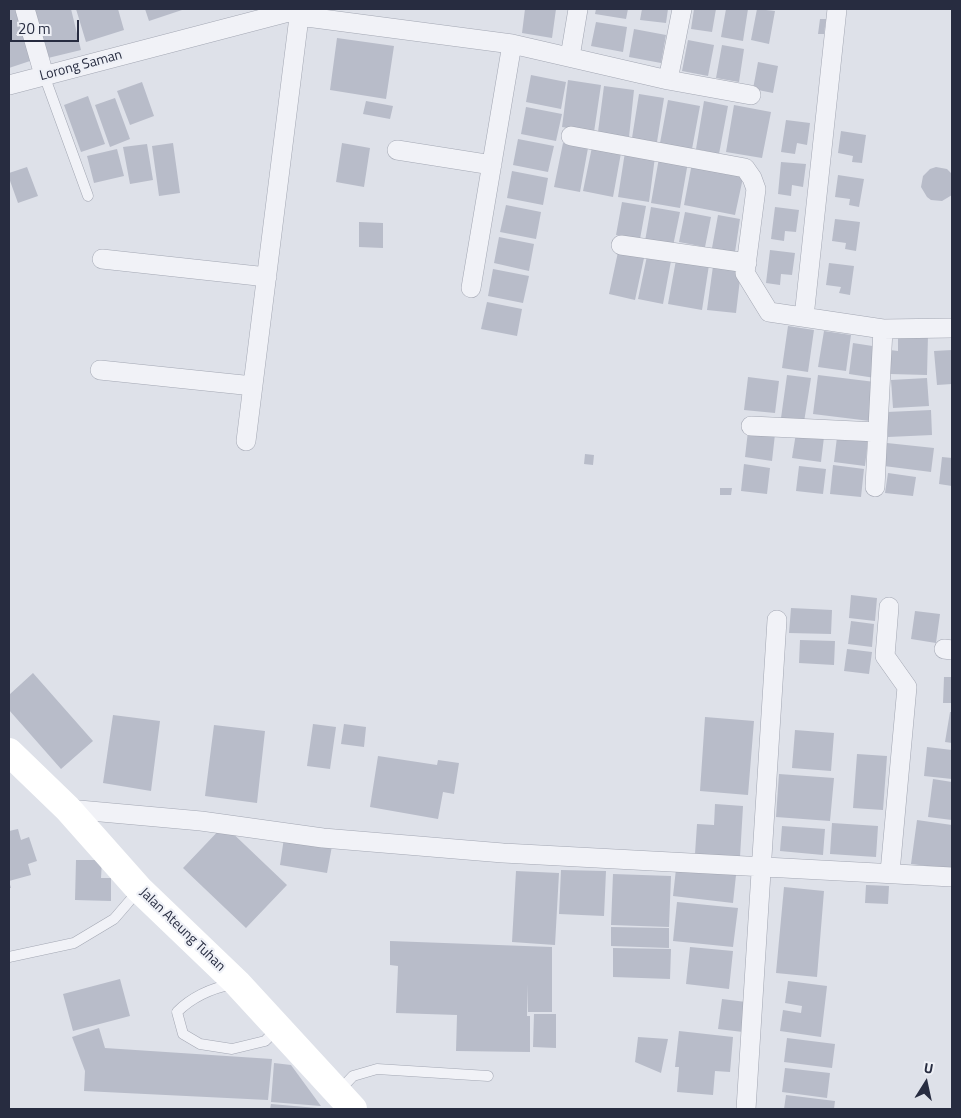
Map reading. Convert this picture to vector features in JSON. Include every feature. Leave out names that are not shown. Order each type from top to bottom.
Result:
[{"type":"street","points":[[25,9],[44,75]]},
{"type":"street","points":[[570,57],[578,9]]},
{"type":"street","points":[[668,80],[682,9]]},
{"type":"street","points":[[804,317],[837,9]]},
{"type":"street","points":[[246,441],[299,11],[512,44],[668,80],[751,95]]},
{"type":"street","name":"Lorong Saman","points":[[9,85],[299,11]]},
{"type":"street","points":[[471,288],[512,44]]},
{"type":"street","points":[[571,136],[745,168],[752,178],[756,189],[745,273],[769,312],[883,329],[952,328]]},
{"type":"street","points":[[397,150],[492,165]]},
{"type":"street","points":[[621,245],[746,263]]},
{"type":"street","points":[[102,260],[267,277]]},
{"type":"street","points":[[875,487],[883,329]]},
{"type":"street","points":[[100,370],[253,386]]},
{"type":"street","points":[[751,426],[877,432]]},
{"type":"street","points":[[889,607],[885,656],[907,687],[890,872]]},
{"type":"street","points":[[746,1109],[776,620]]},
{"type":"street","name":"Jalan Ateung Tuhan","points":[[9,752],[68,808],[139,889],[237,983],[345,1101]]},
{"type":"street","points":[[68,808],[202,821],[323,838],[503,852],[762,867],[890,872],[952,877]]},
{"type":"lane","points":[[44,75],[88,196]]},
{"type":"lane","points":[[9,957],[74,943],[114,919],[139,889]]},
{"type":"lane","points":[[237,983],[214,988],[187,1002],[177,1012],[183,1034],[200,1044],[232,1048],[265,1041],[278,1028]]},
{"type":"lane","points":[[345,1101],[353,1076],[377,1069],[488,1076]]},
{"type":"building","points":[[9,9],[17,9],[33,60],[9,68]]},
{"type":"building","points":[[35,9],[71,9],[81,50],[48,58]]},
{"type":"building","points":[[76,9],[118,9],[124,30],[86,42]]},
{"type":"building","points":[[145,9],[185,9],[149,21]]},
{"type":"building","points":[[525,9],[556,9],[552,38],[522,33]]},
{"type":"building","points":[[596,9],[628,9],[626,19],[595,14]]},
{"type":"building","points":[[642,9],[668,9],[666,23],[640,20]]},
{"type":"building","points":[[694,9],[716,9],[712,32],[691,29]]},
{"type":"building","points":[[726,9],[748,9],[743,41],[721,37]]},
{"type":"building","points":[[757,9],[775,11],[769,44],[751,40]]},
{"type":"building","points":[[820,19],[826,19],[824,34],[818,34]]},
{"type":"building","points":[[596,22],[627,27],[623,52],[591,46]]},
{"type":"building","points":[[634,29],[666,35],[661,63],[629,57]]},
{"type":"building","points":[[337,38],[394,46],[386,99],[330,90]]},
{"type":"building","points":[[688,40],[714,45],[708,76],[682,71]]},
{"type":"building","points":[[722,45],[744,49],[739,82],[716,78]]},
{"type":"building","points":[[758,62],[778,66],[773,93],[753,89]]},
{"type":"building","points":[[531,75],[566,82],[561,109],[526,102]]},
{"type":"building","points":[[568,80],[601,85],[594,132],[562,127]]},
{"type":"building","points":[[142,82],[154,116],[130,125],[117,91]]},
{"type":"building","points":[[604,86],[634,90],[629,137],[598,132]]},
{"type":"building","points":[[639,94],[664,98],[657,142],[632,138]]},
{"type":"building","points":[[88,96],[105,144],[81,152],[64,105]]},
{"type":"building","points":[[115,98],[130,139],[110,147],[95,105]]},
{"type":"building","points":[[668,100],[700,106],[692,149],[660,143]]},
{"type":"building","points":[[366,101],[393,106],[390,119],[363,114]]},
{"type":"building","points":[[704,101],[728,106],[719,154],[696,149]]},
{"type":"building","points":[[734,105],[771,112],[762,158],[726,152]]},
{"type":"building","points":[[526,107],[562,114],[556,141],[521,134]]},
{"type":"building","points":[[786,120],[810,123],[807,145],[797,143],[795,154],[781,152]]},
{"type":"building","points":[[841,131],[866,135],[862,163],[852,162],[853,156],[838,153]]},
{"type":"building","points":[[518,139],[554,146],[548,172],[513,165]]},
{"type":"building","points":[[173,143],[180,193],[159,196],[152,146]]},
{"type":"building","points":[[342,143],[370,148],[364,187],[336,182]]},
{"type":"building","points":[[563,143],[588,148],[580,192],[554,187]]},
{"type":"building","points":[[147,144],[153,180],[130,184],[123,147]]},
{"type":"building","points":[[592,147],[621,153],[613,197],[583,191]]},
{"type":"building","points":[[117,149],[124,176],[94,183],[87,156]]},
{"type":"building","points":[[625,152],[655,157],[649,202],[618,197]]},
{"type":"building","points":[[659,158],[688,162],[680,208],[651,203]]},
{"type":"building","points":[[781,162],[806,164],[803,187],[792,185],[791,196],[778,194]]},
{"type":"building","points":[[692,163],[744,173],[735,215],[684,205]]},
{"type":"building","points":[[27,167],[38,196],[18,203],[9,173]]},
{"type":"building","points":[[936,167],[947,169],[952,174],[952,195],[942,201],[931,200],[921,187],[923,176],[930,169]]},
{"type":"building","points":[[512,171],[548,178],[543,205],[507,198]]},
{"type":"building","points":[[838,175],[864,179],[859,207],[849,205],[850,199],[835,197]]},
{"type":"building","points":[[622,202],[646,206],[640,239],[616,235]]},
{"type":"building","points":[[506,205],[541,212],[536,239],[500,232]]},
{"type":"building","points":[[651,207],[680,212],[673,246],[645,241]]},
{"type":"building","points":[[775,207],[799,210],[796,232],[785,231],[784,241],[771,239]]},
{"type":"building","points":[[685,212],[711,217],[705,247],[679,242]]},
{"type":"building","points":[[718,215],[740,219],[735,252],[712,248]]},
{"type":"building","points":[[835,219],[860,222],[856,251],[845,249],[846,243],[832,241]]},
{"type":"building","points":[[359,222],[383,223],[383,248],[359,247]]},
{"type":"building","points":[[499,237],[534,244],[529,271],[494,263]]},
{"type":"building","points":[[770,250],[795,253],[792,275],[781,274],[780,285],[766,283]]},
{"type":"building","points":[[618,252],[644,258],[635,300],[609,294]]},
{"type":"building","points":[[647,256],[671,261],[663,304],[638,299]]},
{"type":"building","points":[[676,260],[709,265],[702,310],[668,304]]},
{"type":"building","points":[[829,263],[854,266],[850,295],[839,293],[841,287],[826,285]]},
{"type":"building","points":[[713,266],[741,271],[736,313],[707,310]]},
{"type":"building","points":[[493,269],[529,276],[523,303],[488,296]]},
{"type":"building","points":[[487,302],[522,309],[517,336],[481,329]]},
{"type":"building","points":[[788,326],[814,330],[808,372],[782,368]]},
{"type":"building","points":[[824,331],[851,335],[846,371],[818,367]]},
{"type":"building","points":[[898,334],[928,335],[927,375],[890,374],[890,350],[898,351]]},
{"type":"building","points":[[853,343],[879,347],[875,378],[849,374]]},
{"type":"building","points":[[952,350],[952,384],[937,385],[934,351]]},
{"type":"building","points":[[787,375],[811,378],[804,422],[781,418]]},
{"type":"building","points":[[818,375],[875,382],[870,421],[813,414]]},
{"type":"building","points":[[748,377],[779,381],[775,413],[744,410]]},
{"type":"building","points":[[927,378],[929,406],[893,408],[891,380]]},
{"type":"building","points":[[931,410],[932,435],[888,437],[887,412]]},
{"type":"building","points":[[748,431],[775,434],[772,461],[745,457]]},
{"type":"building","points":[[796,433],[824,437],[821,462],[792,458]]},
{"type":"building","points":[[837,437],[868,440],[865,466],[834,462]]},
{"type":"building","points":[[887,443],[934,448],[931,472],[884,466]]},
{"type":"building","points":[[585,454],[594,455],[593,465],[584,464]]},
{"type":"building","points":[[942,457],[952,458],[952,486],[939,484]]},
{"type":"building","points":[[744,464],[770,468],[767,494],[741,491]]},
{"type":"building","points":[[833,465],[864,469],[861,497],[830,494]]},
{"type":"building","points":[[799,466],[826,469],[823,494],[796,491]]},
{"type":"building","points":[[888,473],[916,477],[913,496],[885,493]]},
{"type":"building","points":[[720,488],[732,488],[731,495],[720,495]]},
{"type":"building","points":[[851,595],[877,598],[875,621],[849,618]]},
{"type":"building","points":[[791,608],[832,610],[831,634],[789,633]]},
{"type":"building","points":[[915,611],[940,614],[936,643],[911,639]]},
{"type":"building","points":[[851,621],[874,624],[872,647],[848,644]]},
{"type":"building","points":[[800,640],[835,641],[834,665],[799,663]]},
{"type":"building","points":[[847,649],[872,652],[869,674],[844,671]]},
{"type":"building","points":[[33,673],[93,741],[61,769],[9,710],[9,695]]},
{"type":"building","points":[[944,677],[952,677],[952,703],[943,703]]},
{"type":"building","points":[[950,712],[952,712],[952,743],[945,742]]},
{"type":"building","points":[[113,715],[160,721],[151,791],[103,783]]},
{"type":"building","points":[[705,717],[754,721],[748,795],[700,791]]},
{"type":"building","points":[[313,724],[336,727],[330,769],[307,766]]},
{"type":"building","points":[[344,724],[366,727],[364,747],[341,744]]},
{"type":"building","points":[[214,725],[265,731],[257,803],[205,796]]},
{"type":"building","points":[[795,730],[834,733],[831,771],[792,768]]},
{"type":"building","points":[[927,747],[952,750],[952,779],[924,776]]},
{"type":"building","points":[[857,754],[887,756],[883,810],[853,808]]},
{"type":"building","points":[[378,756],[437,765],[438,760],[459,763],[454,794],[443,792],[438,819],[370,807]]},
{"type":"building","points":[[779,774],[834,778],[830,821],[776,817]]},
{"type":"building","points":[[933,779],[952,782],[952,820],[928,817]]},
{"type":"building","points":[[715,804],[743,806],[740,857],[695,854],[697,824],[714,825]]},
{"type":"building","points":[[917,820],[952,825],[952,869],[911,864]]},
{"type":"building","points":[[832,823],[878,826],[876,857],[830,854]]},
{"type":"building","points":[[224,825],[287,885],[246,928],[183,868]]},
{"type":"building","points":[[782,826],[825,829],[823,855],[780,851]]},
{"type":"building","points":[[18,829],[21,840],[29,837],[37,861],[28,864],[31,875],[9,881],[9,831]]},
{"type":"building","points":[[284,838],[332,846],[327,873],[280,865]]},
{"type":"building","points":[[76,860],[102,860],[101,878],[111,878],[111,901],[75,900]]},
{"type":"building","points":[[676,869],[736,875],[733,903],[673,896]]},
{"type":"building","points":[[561,870],[606,871],[604,916],[559,914]]},
{"type":"building","points":[[516,871],[559,873],[555,945],[512,942]]},
{"type":"building","points":[[613,874],[671,876],[669,927],[611,925]]},
{"type":"building","points":[[866,885],[889,886],[888,904],[865,903]]},
{"type":"building","points":[[784,887],[824,891],[817,977],[776,973]]},
{"type":"building","points":[[677,902],[738,908],[733,947],[673,941]]},
{"type":"building","points":[[611,927],[669,928],[669,948],[611,946]]},
{"type":"building","points":[[390,941],[552,947],[552,1012],[528,1012],[528,984],[527,1016],[530,1016],[530,1052],[456,1051],[457,1015],[396,1013],[398,966],[390,965]]},
{"type":"building","points":[[690,947],[733,951],[729,989],[686,984]]},
{"type":"building","points":[[613,948],[671,949],[670,979],[613,977]]},
{"type":"building","points":[[120,979],[130,1016],[73,1031],[63,994]]},
{"type":"building","points":[[788,981],[827,986],[821,1037],[780,1031],[783,1010],[801,1013],[802,1006],[785,1003]]},
{"type":"building","points":[[722,999],[746,1002],[743,1032],[718,1029]]},
{"type":"building","points":[[534,1014],[556,1014],[556,1048],[533,1047]]},
{"type":"building","points":[[99,1028],[105,1048],[272,1059],[268,1100],[84,1091],[85,1071],[72,1037]]},
{"type":"building","points":[[679,1031],[733,1037],[730,1072],[715,1071],[713,1095],[677,1092],[679,1067],[675,1067]]},
{"type":"building","points":[[638,1037],[668,1039],[661,1073],[635,1062]]},
{"type":"building","points":[[787,1038],[835,1044],[832,1068],[784,1062]]},
{"type":"building","points":[[274,1063],[291,1065],[321,1106],[271,1102]]},
{"type":"building","points":[[785,1068],[830,1073],[827,1098],[782,1092]]},
{"type":"building","points":[[786,1095],[835,1101],[834,1109],[784,1109]]},
{"type":"building","points":[[271,1104],[317,1108],[317,1109],[270,1109]]}]
